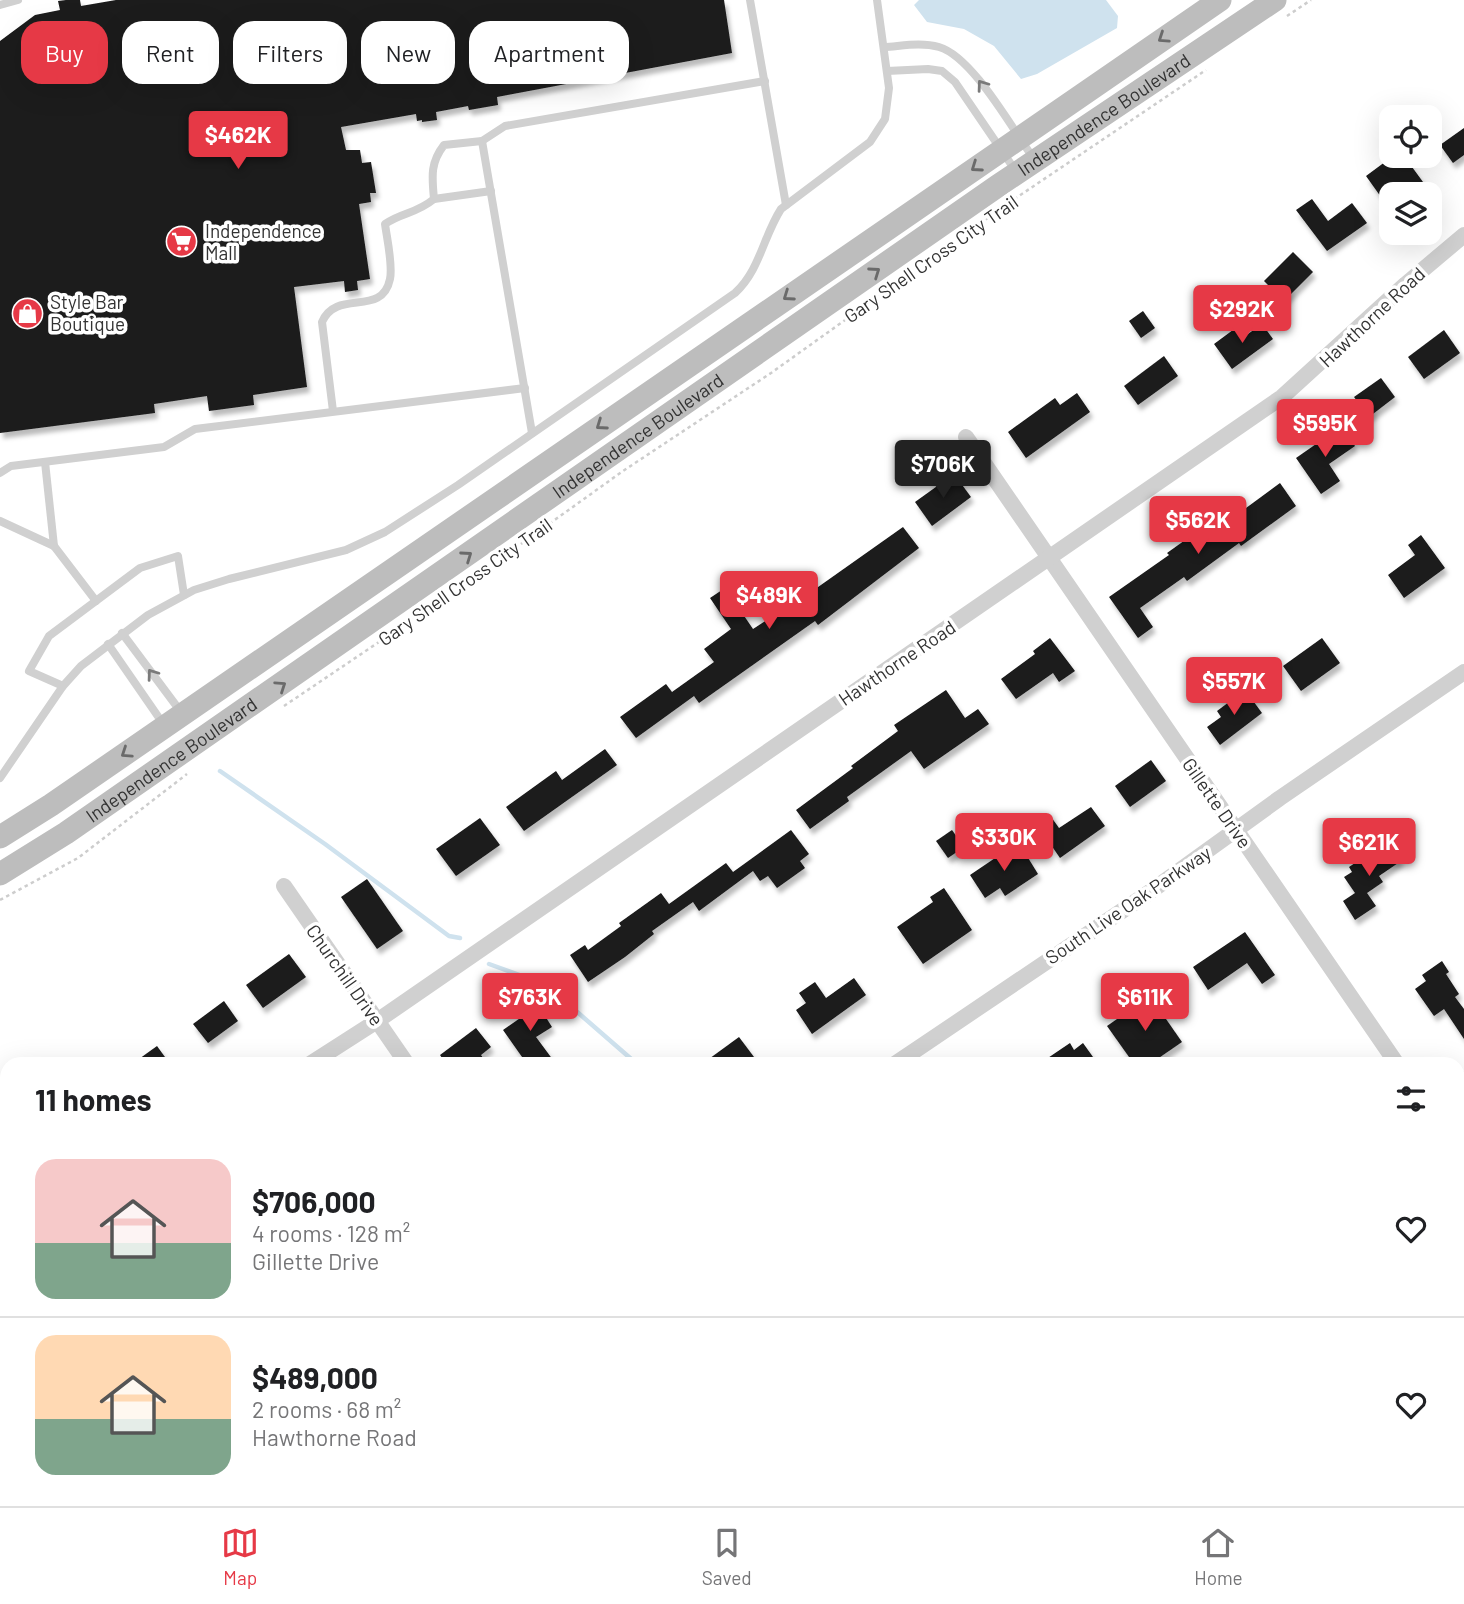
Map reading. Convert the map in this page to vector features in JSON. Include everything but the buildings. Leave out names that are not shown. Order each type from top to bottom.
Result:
[{"type":"main road","name":"Independence Boulevard","points":[[0,837],[51,805],[1220,0]]},
{"type":"main road","name":"Independence Boulevard","points":[[0,874],[66,834],[1026,167],[1278,10]]},
{"type":"main road","points":[[66,834],[161,747],[175,739],[182,727],[174,720]]},
{"type":"street","name":"Hawthorne Road","points":[[321,1057],[1282,397],[1464,235]]},
{"type":"street","name":"Gillette Drive","points":[[966,437],[1392,1057]]},
{"type":"street","name":"South Live Oak Parkway","points":[[905,1057],[1147,894],[1464,672]]},
{"type":"street","name":"Churchill Drive","points":[[284,887],[402,1057]]},
{"type":"lane","points":[[0,5],[18,0]]},
{"type":"lane","points":[[750,0],[786,205]]},
{"type":"lane","points":[[0,778],[63,686],[81,666],[160,607],[229,579],[346,550],[374,538],[433,501],[735,293],[754,271],[772,223],[786,205],[870,142],[885,118],[890,88],[877,0]]},
{"type":"lane","points":[[884,47],[921,44],[940,48],[958,57],[969,68],[1009,144],[1026,167]]},
{"type":"lane","points":[[887,71],[942,71],[956,82],[1026,167]]},
{"type":"lane","points":[[433,199],[431,168],[444,145],[482,141],[505,127],[765,81]]},
{"type":"lane","points":[[482,141],[533,433]]},
{"type":"lane","points":[[333,411],[322,322],[326,312],[332,307],[376,300],[385,290],[390,278],[385,224],[397,216],[414,213],[433,199],[491,191]]},
{"type":"lane","points":[[0,473],[11,466],[164,447],[195,429],[525,388]]},
{"type":"lane","points":[[45,461],[54,546]]},
{"type":"lane","points":[[0,521],[54,546],[96,601]]},
{"type":"lane","points":[[63,686],[29,671],[49,636],[140,568],[178,556],[184,595]]},
{"type":"lane","points":[[122,633],[174,720]]},
{"type":"lane","points":[[108,644],[174,720]]},
{"type":"path","points":[[1278,10],[1311,0]]},
{"type":"path","name":"Gary Shell Cross City Trail","points":[[282,708],[468,582],[623,471],[771,373],[1013,200],[1214,65]]},
{"type":"path","points":[[0,900],[78,858],[193,769]]},
{"type":"water","points":[[919,0],[1106,0],[1118,16],[1117,28],[1037,74],[1021,79],[994,46],[964,29],[927,22],[914,5]]},
{"type":"waterway","points":[[220,771],[325,844],[449,936],[460,938]]},
{"type":"waterway","points":[[489,964],[536,981],[560,997],[629,1057]]},
{"type":"place","name":"Independence Mall","points":[[182,242]]},
{"type":"place","name":"Style Bar Boutique","points":[[27,313]]}]
